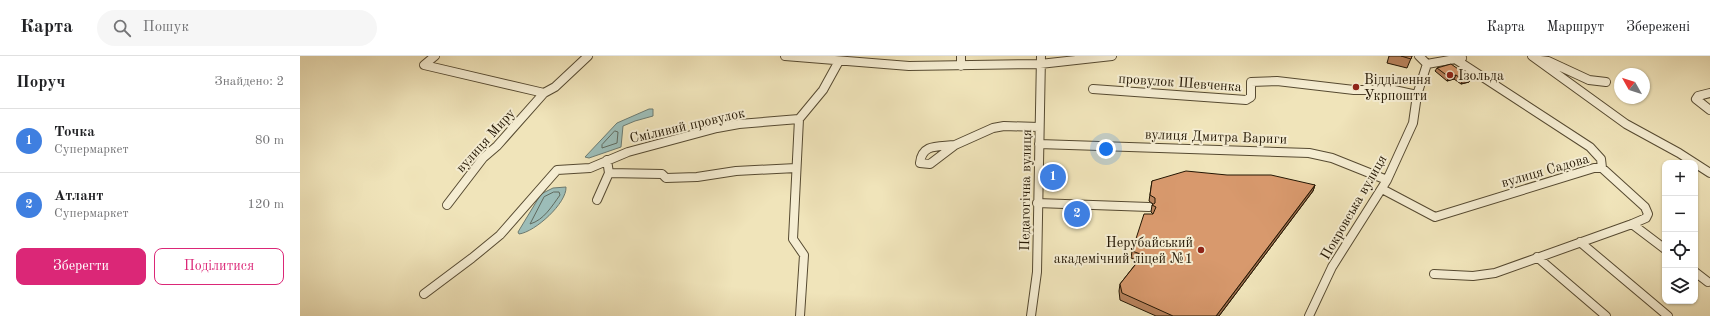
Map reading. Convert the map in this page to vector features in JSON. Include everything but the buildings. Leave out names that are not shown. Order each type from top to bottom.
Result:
[{"type":"street","name":"вулиця Миру","points":[[435,56],[424,65],[544,93]]},
{"type":"street","name":"вулиця Миру","points":[[447,205],[483,158],[497,146],[544,93],[554,87],[588,56]]},
{"type":"street","points":[[785,56],[909,66],[961,66],[1112,56]]},
{"type":"street","points":[[961,56],[961,66]]},
{"type":"street","points":[[1419,56],[1428,64],[1458,58],[1574,135],[1600,157],[1603,164],[1602,168]]},
{"type":"street","points":[[1536,58],[1548,60],[1589,80],[1606,82]]},
{"type":"street","points":[[1536,58],[1593,103],[1646,135],[1679,152],[1710,173]]},
{"type":"street","name":"Педагогічна вулиця","points":[[1031,316],[1037,272],[1038,144],[1041,60]]},
{"type":"street","points":[[800,316],[804,255],[793,239],[799,119],[823,90],[839,61]]},
{"type":"street","name":"Покровська вулиця","points":[[1309,316],[1332,267],[1387,180],[1413,123],[1417,95],[1424,69],[1428,64]]},
{"type":"street","name":"провулок Шевченка","points":[[1093,89],[1171,96],[1206,96],[1246,100],[1251,98],[1251,82],[1277,81],[1354,90],[1394,90],[1417,95]]},
{"type":"street","points":[[1710,93],[1698,96],[1696,99],[1710,110]]},
{"type":"street","name":"Сміливий провулок","points":[[424,294],[499,236],[514,221],[541,185],[557,170],[577,170],[590,168],[607,160],[650,145],[717,128],[739,124],[799,119]]},
{"type":"street","points":[[956,144],[998,126],[1039,127]]},
{"type":"street","name":"вулиця Дмитра Вариги","points":[[1038,144],[1309,153],[1332,158],[1387,180]]},
{"type":"street","points":[[597,200],[608,173],[607,160]]},
{"type":"street","points":[[608,173],[662,174],[666,178],[697,177],[736,171],[796,168]]},
{"type":"street","name":"вулиця Садова","points":[[1382,189],[1435,217],[1594,168],[1602,168],[1645,207],[1648,214],[1646,218],[1632,224],[1484,275],[1434,274]]},
{"type":"street","points":[[1037,203],[1148,207]]},
{"type":"street","points":[[1632,224],[1662,247]]},
{"type":"street","points":[[1580,242],[1668,316]]},
{"type":"street","points":[[1537,257],[1606,316]]},
{"type":"street","points":[[1698,274],[1708,282]]},
{"type":"water","points":[[649,109],[653,109],[653,116],[623,126],[621,147],[589,158],[585,157],[617,123]]},
{"type":"water","points":[[566,187],[565,194],[561,201],[549,216],[533,228],[519,234],[518,232],[541,194],[553,188]]},
{"type":"place","name":"Ізольда","points":[[1450,75]]},
{"type":"place","name":"Відділення Укрпошти","points":[[1356,87]]},
{"type":"place","name":"Точка","points":[[1053,177]]},
{"type":"place","name":"Атлант","points":[[1077,214]]},
{"type":"place","name":"Нерубайський академічний ліцей №1","points":[[1201,250]]}]
